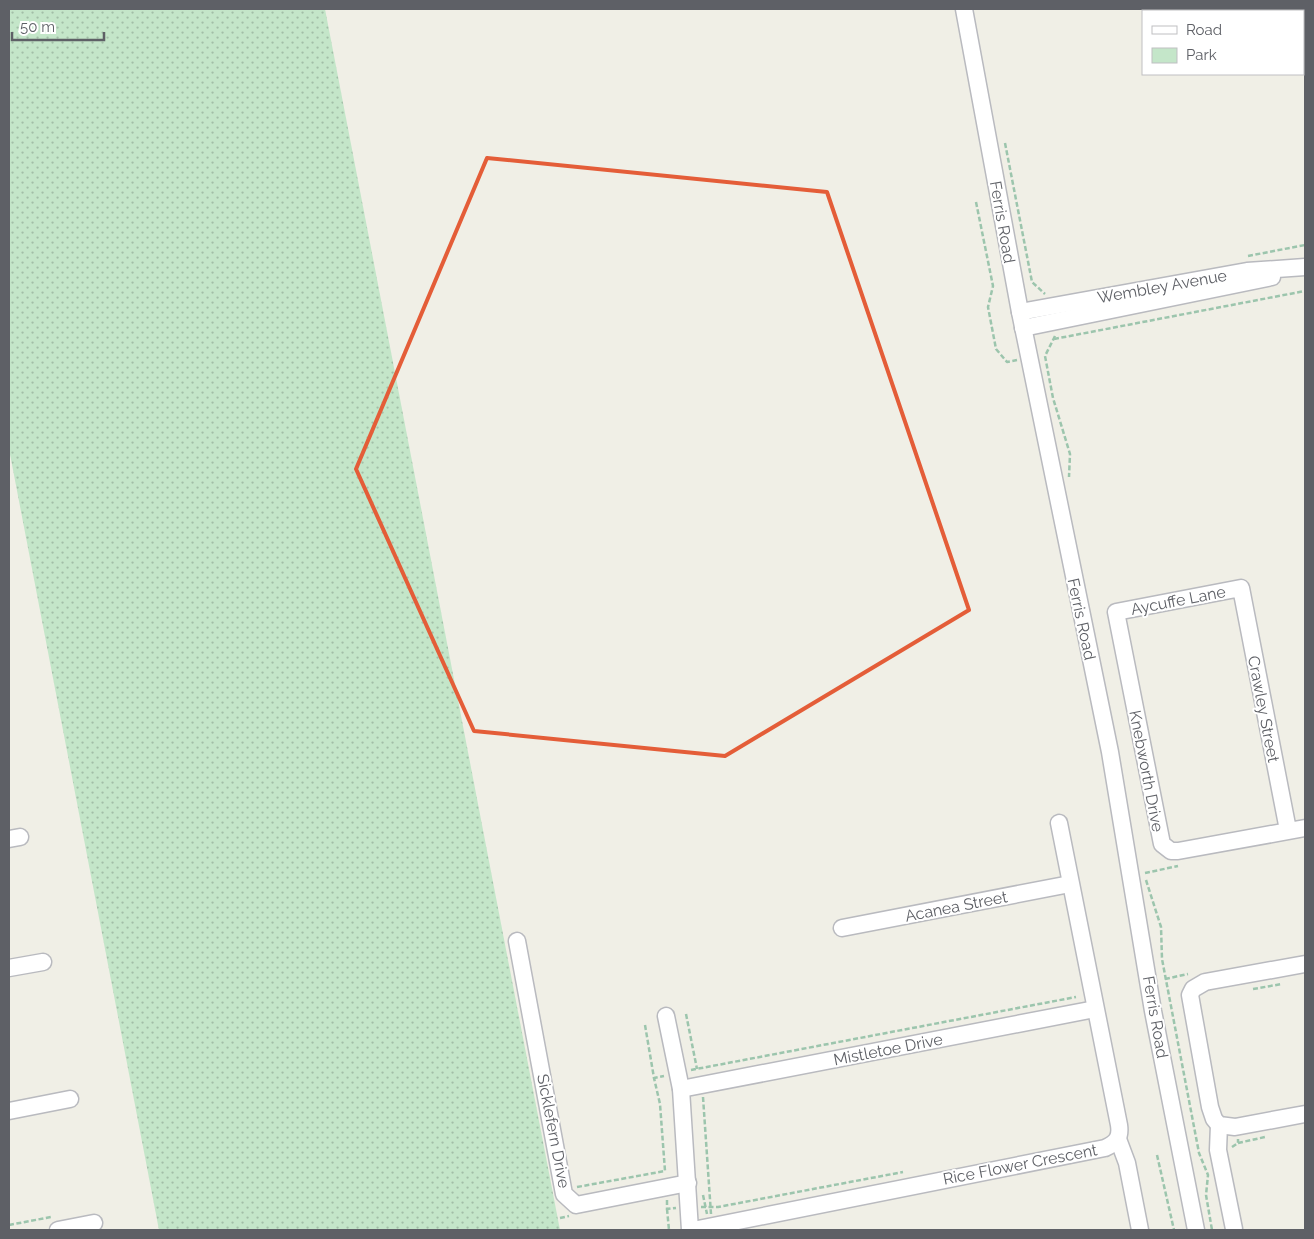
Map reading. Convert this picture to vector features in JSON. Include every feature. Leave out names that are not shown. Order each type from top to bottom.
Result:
[{"type":"street","name":"Ferris Road","points":[[964,9],[1022,320],[1037,357],[1110,752],[1153,1011],[1196,1230]]},
{"type":"street","name":"Wembley Avenue","points":[[1022,320],[1261,280],[1305,267]]},
{"type":"street","name":"Aycuffe Lane","points":[[1116,612],[1241,588]]},
{"type":"street","name":"Crawley Street","points":[[1241,588],[1288,830]]},
{"type":"street","name":"Knebworth Drive","points":[[1116,612],[1162,844],[1171,851],[1178,851],[1305,828]]},
{"type":"street","name":"Rice Flower Crescent","points":[[691,1230],[1105,1148],[1118,1139],[1119,1125],[1059,823]]},
{"type":"street","name":"Acanea Street","points":[[842,928],[1070,884]]},
{"type":"street","name":"Sicklefern Drive","points":[[517,942],[564,1194],[576,1205],[688,1183]]},
{"type":"street","points":[[9,968],[44,962]]},
{"type":"street","points":[[1234,1229],[1218,1150],[1219,1125],[1214,1119],[1210,1107],[1190,995],[1198,985],[1305,964]]},
{"type":"street","name":"Mistletoe Drive","points":[[679,1081],[1095,1009]]},
{"type":"street","points":[[666,1016],[679,1081],[691,1230]]},
{"type":"street","points":[[9,1111],[70,1099]]},
{"type":"street","points":[[1219,1125],[1234,1127],[1305,1114]]},
{"type":"street","points":[[1118,1139],[1127,1163],[1140,1230]]},
{"type":"street","points":[[56,1223],[94,1223]]},
{"type":"path","points":[[976,202],[993,286],[988,307],[996,349],[1007,362],[1037,357]]},
{"type":"path","points":[[1304,245],[1305,251]]},
{"type":"path","points":[[1054,339],[1305,291]]},
{"type":"path","points":[[1248,990],[1286,983]]},
{"type":"path","points":[[654,1078],[679,1081],[697,1069],[1076,997]]},
{"type":"path","points":[[1172,1012],[1191,1008]]},
{"type":"path","points":[[686,1014],[697,1069]]},
{"type":"path","points":[[575,1179],[577,1187],[665,1170],[660,1104],[645,1025]]},
{"type":"path","points":[[704,1095],[712,1226]]},
{"type":"path","points":[[1157,1155],[1174,1230]]},
{"type":"path","points":[[667,1209],[718,1207],[907,1172]]},
{"type":"path","points":[[666,1196],[668,1230]]},
{"type":"path","points":[[9,1225],[56,1223]]},
{"type":"highlighted area","points":[[487,158],[827,192],[969,610],[725,756],[474,731],[356,469]]},
{"type":"green space","points":[[9,9],[325,9],[560,1230],[159,1230],[9,449]]}]
